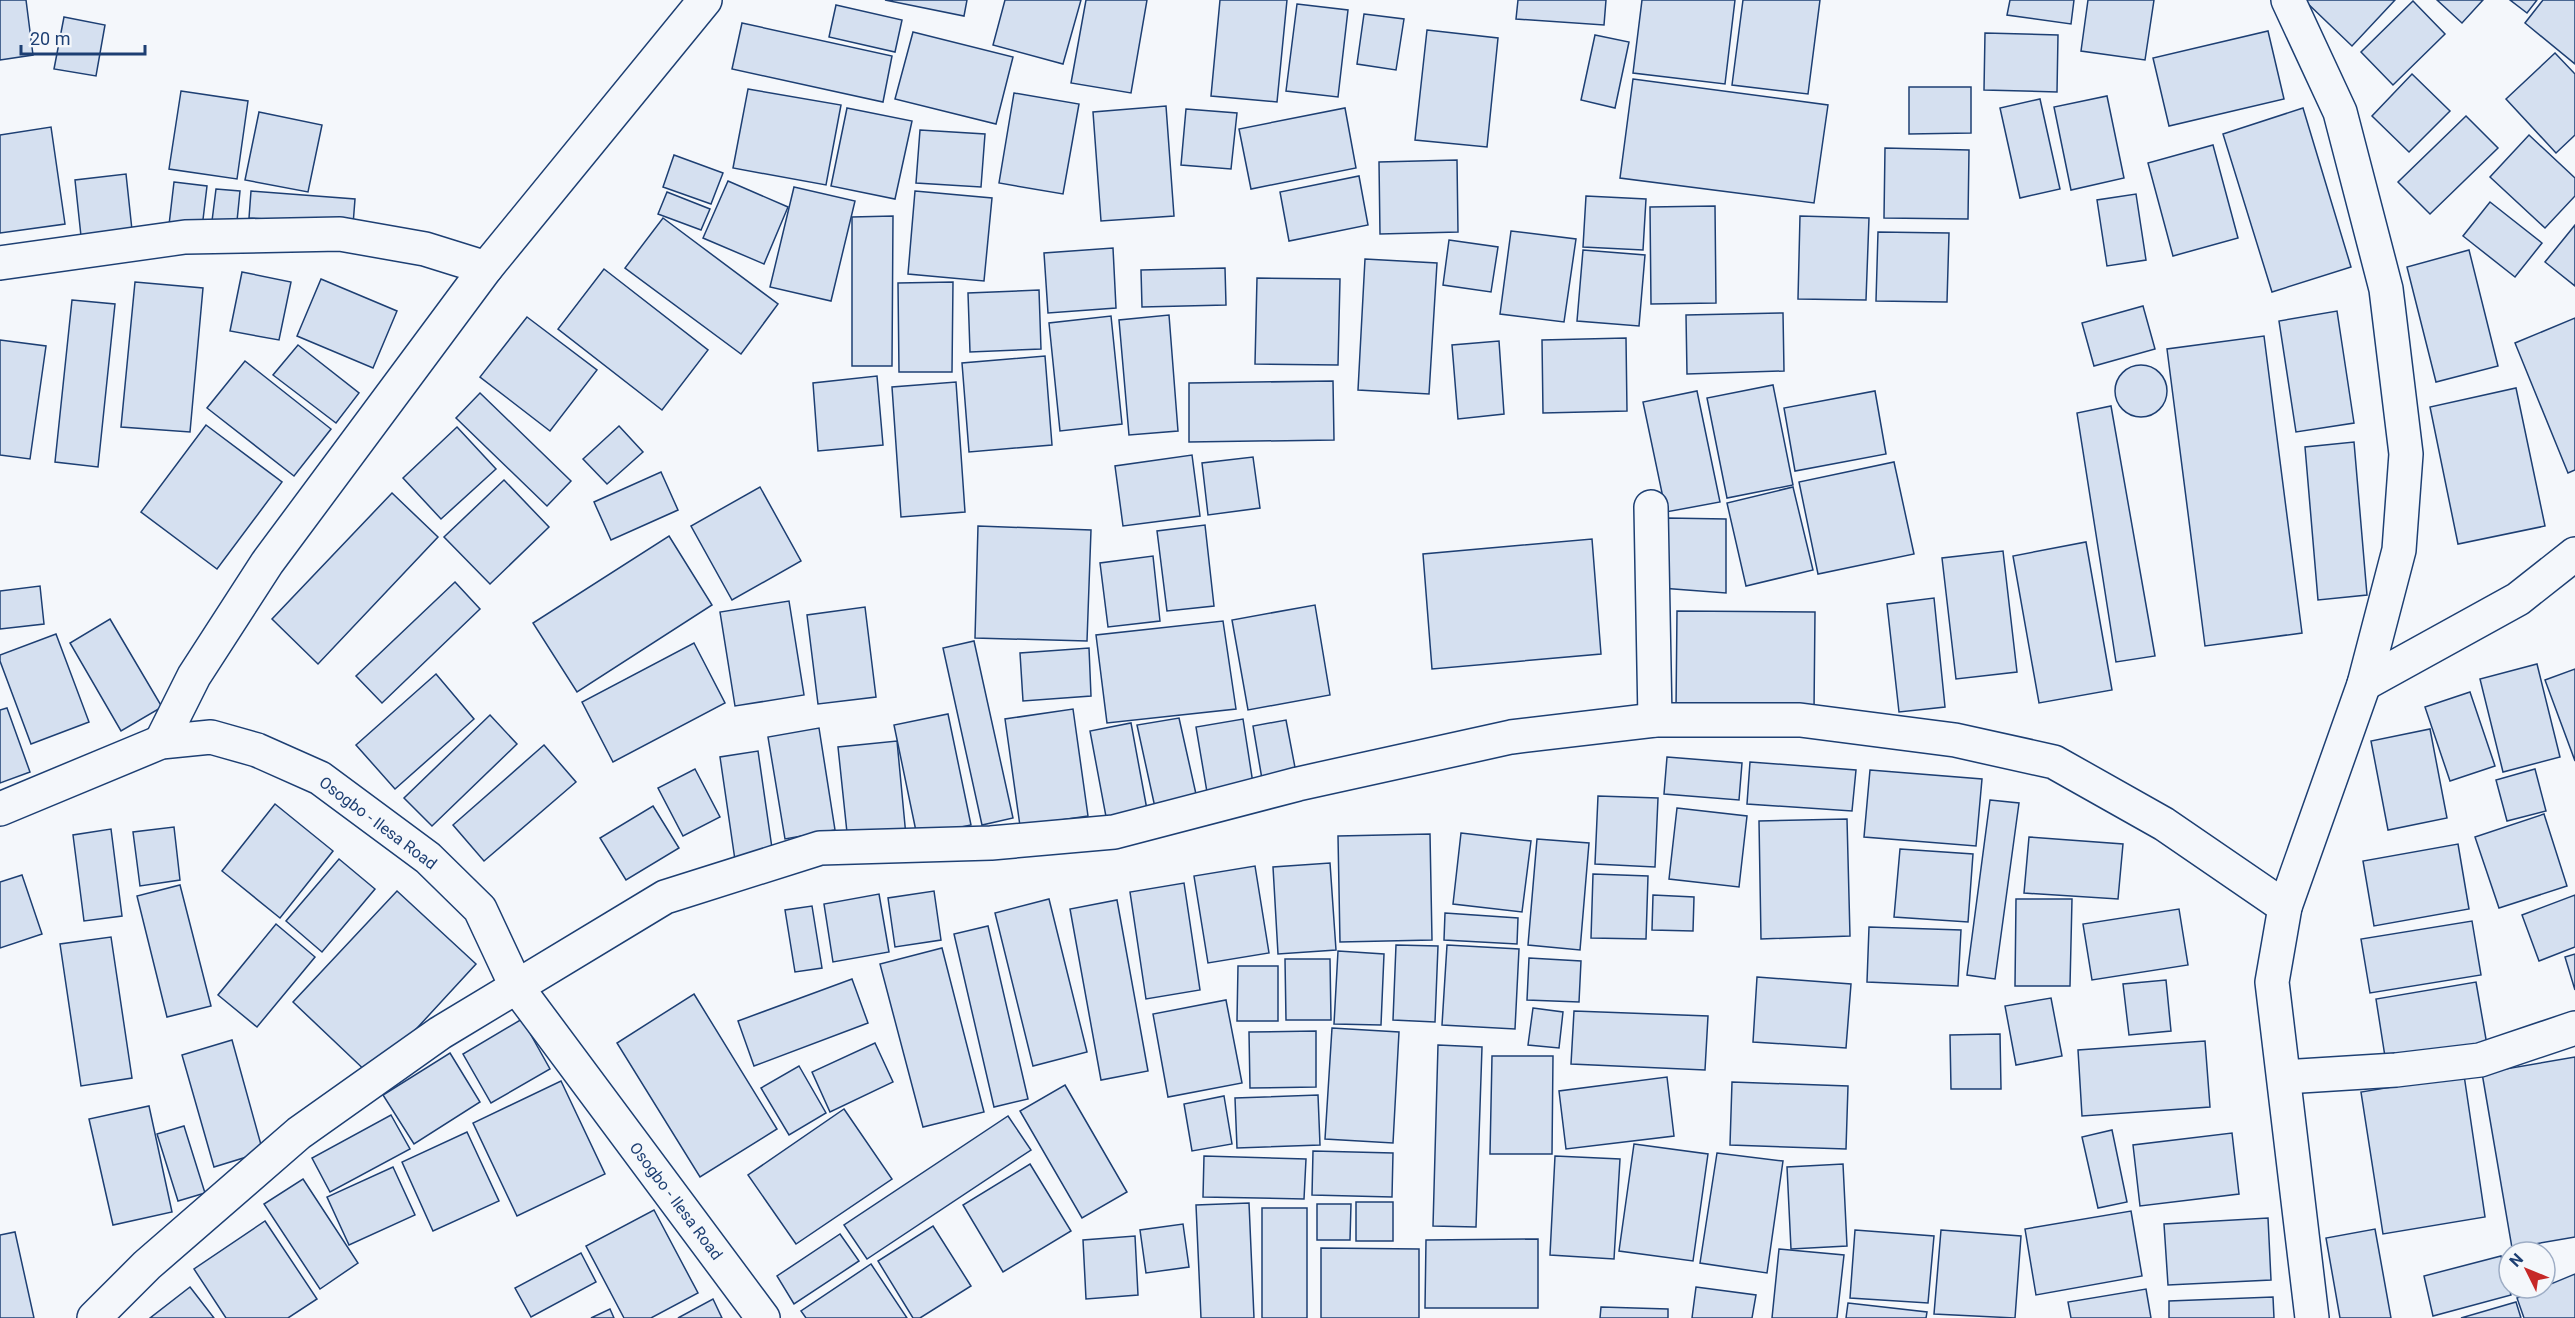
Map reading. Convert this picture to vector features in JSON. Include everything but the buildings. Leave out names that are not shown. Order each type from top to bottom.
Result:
[{"type":"street","points":[[161,742],[194,676],[267,562],[486,268],[705,0]]},
{"type":"street","points":[[2288,0],[2343,123],[2386,289],[2406,454],[2399,550],[2364,684],[2285,907],[2272,982],[2312,1318]]},
{"type":"street","points":[[0,263],[185,237],[340,234],[425,249],[486,268]]},
{"type":"street","points":[[1651,507],[1655,720]]},
{"type":"street","points":[[2364,684],[2518,599],[2575,554]]},
{"type":"street","points":[[94,1318],[147,1265],[300,1133],[440,1033],[664,897],[820,848],[991,843],[1114,832],[1298,784],[1511,737],[1655,720],[1800,720],[1955,740],[2054,762],[2164,824],[2285,907]]},
{"type":"street","name":"Osogbo - Ilesa Road","points":[[0,809],[161,742],[211,737],[257,750],[320,778],[428,858],[480,909],[516,986],[762,1318]]},
{"type":"street","points":[[2284,1077],[2396,1070],[2480,1060],[2575,1028]]}]
